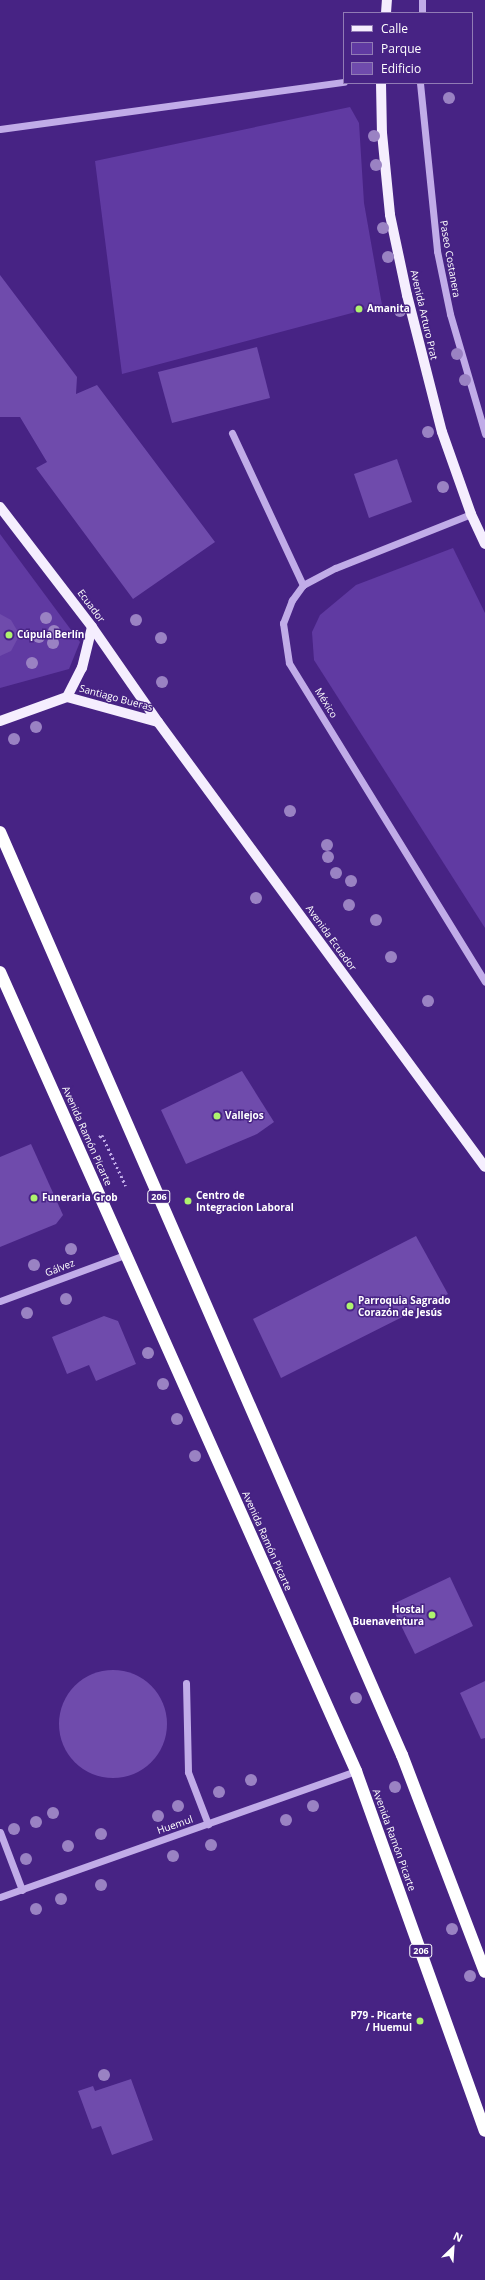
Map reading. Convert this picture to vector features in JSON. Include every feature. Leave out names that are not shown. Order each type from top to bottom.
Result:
[{"type":"highway","name":"206","points":[[0,832],[402,1755],[485,1972]]},
{"type":"highway","name":"Avenida Ramón Picarte","points":[[0,972],[79,1146],[356,1771],[485,2131]]},
{"type":"main road","points":[[386,12],[387,0]]},
{"type":"main road","name":"Avenida Arturo Prat","points":[[381,84],[382,133],[390,215],[404,281],[442,432],[471,514],[485,544]]},
{"type":"main road","name":"Ecuador","points":[[0,507],[92,627],[158,722]]},
{"type":"main road","name":"Santiago Bueras","points":[[67,697],[82,668],[92,627]]},
{"type":"main road","name":"Santiago Bueras","points":[[0,721],[67,697],[158,722]]},
{"type":"main road","name":"Avenida Ecuador","points":[[158,722],[485,1167]]},
{"type":"street","points":[[422,0],[422,12]]},
{"type":"street","points":[[0,129],[343,82]]},
{"type":"street","name":"Paseo Costanera","points":[[420,84],[437,251],[450,314],[485,434]]},
{"type":"street","points":[[232,433],[303,585]]},
{"type":"street","name":"México","points":[[471,514],[335,568],[303,585],[292,600],[283,623],[289,663],[485,981]]},
{"type":"street","name":"Gálvez","points":[[0,1301],[127,1254]]},
{"type":"street","points":[[186,1683],[188,1772],[208,1824]]},
{"type":"street","name":"Huemul","points":[[0,1897],[356,1771]]},
{"type":"street","points":[[0,1832],[22,1890]]},
{"type":"path","points":[[79,1146],[102,1135],[130,1194],[153,1183]]},
{"type":"green space","points":[[350,107],[359,123],[364,203],[382,305],[122,374],[95,161]]},
{"type":"green space","points":[[0,534],[80,642],[69,669],[0,688]]},
{"type":"green space","points":[[453,548],[485,613],[485,928],[314,660],[312,632],[320,615],[356,585]]},
{"type":"building","points":[[0,275],[77,377],[76,394],[97,385],[215,542],[133,599],[36,468],[47,462],[20,417],[0,417]]},
{"type":"building","points":[[257,347],[270,398],[172,423],[158,372]]},
{"type":"building","points":[[397,459],[412,502],[369,518],[354,474]]},
{"type":"building","name":"Cúpula Berlín","points":[[0,614],[11,620],[18,632],[18,638],[11,651],[0,656]]},
{"type":"building","name":"Vallejos","points":[[242,1071],[274,1122],[257,1134],[186,1164],[161,1110]]},
{"type":"building","points":[[31,1144],[63,1215],[56,1224],[0,1247],[0,1157]]},
{"type":"building","name":"Parroquia Sagrado Corazón de Jesús","points":[[416,1236],[448,1294],[281,1378],[253,1319]]},
{"type":"building","points":[[104,1316],[118,1321],[136,1364],[96,1381],[89,1365],[67,1374],[52,1337]]},
{"type":"building","name":"Hostal Buenaventura","points":[[450,1577],[473,1626],[415,1654],[391,1605]]},
{"type":"building","points":[[113,1670],[134,1674],[151,1686],[163,1703],[167,1724],[163,1745],[151,1762],[134,1774],[113,1778],[92,1774],[75,1762],[63,1745],[59,1724],[63,1703],[75,1686],[92,1674]]},
{"type":"building","points":[[485,1681],[485,1738],[481,1739],[460,1693]]},
{"type":"building","points":[[131,2079],[153,2140],[112,2155],[101,2126],[92,2129],[78,2091],[93,2086],[95,2091]]},
{"type":"place","name":"Amanita","points":[[359,309]]},
{"type":"place","name":"Cúpula Berlín","points":[[9,635]]},
{"type":"place","name":"Vallejos","points":[[217,1116]]},
{"type":"place","name":"Funeraria Grob","points":[[34,1198]]},
{"type":"place","name":"Centro de Integracion Laboral","points":[[188,1201]]},
{"type":"place","name":"Parroquia Sagrado Corazón de Jesús","points":[[350,1306]]},
{"type":"place","name":"Hostal Buenaventura","points":[[432,1615]]},
{"type":"place","name":"P79 - Picarte / Huemul","points":[[420,2021]]}]
